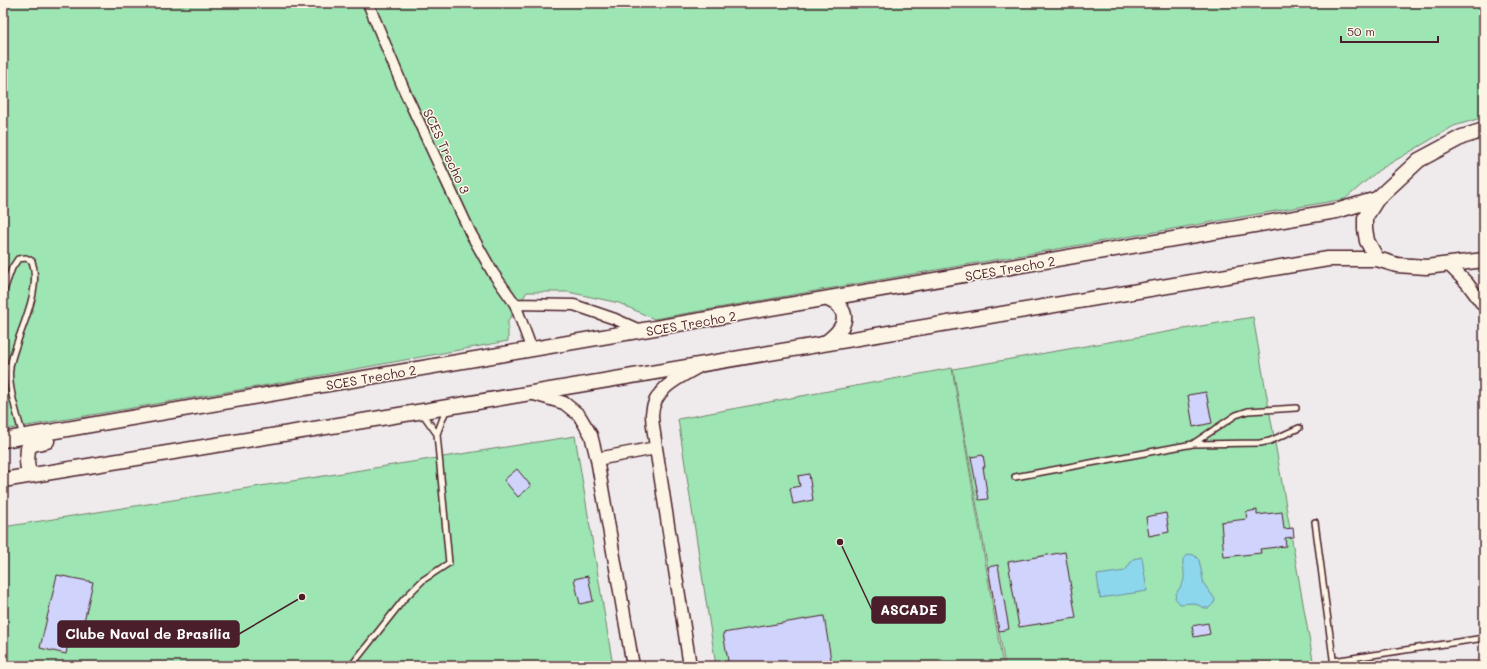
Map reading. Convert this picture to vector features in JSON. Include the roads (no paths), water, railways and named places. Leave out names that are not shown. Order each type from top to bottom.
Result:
[{"type":"main road","points":[[1377,259],[1367,241],[1365,218],[1377,199],[1419,160],[1462,137],[1484,130]]},
{"type":"main road","name":"SCES Trecho 2","points":[[3,440],[1336,211],[1377,199]]},
{"type":"main road","points":[[3,480],[420,412],[1328,259],[1377,259],[1397,265],[1426,267],[1484,260]]},
{"type":"main road","points":[[825,343],[834,338],[844,322],[843,312],[839,305],[828,299]]},
{"type":"main road","points":[[29,475],[27,457],[28,448],[30,445],[108,431],[116,421]]},
{"type":"street","name":"SCES Trecho 3","points":[[368,3],[405,92],[471,234],[493,272],[515,304],[532,350]]},
{"type":"street","points":[[1449,265],[1467,283],[1484,306]]},
{"type":"street","points":[[515,304],[574,305],[615,319],[642,331]]},
{"type":"street","points":[[690,666],[652,414],[658,395],[667,385],[703,364]]},
{"type":"street","points":[[531,393],[564,403],[578,415],[591,435],[597,459],[612,550],[634,666]]},
{"type":"street","points":[[597,459],[656,448]]},
{"type":"lane","points":[[3,293],[12,268],[18,259],[26,258],[32,261],[35,270],[34,289],[10,369],[12,397],[23,437]]},
{"type":"lane","points":[[3,364],[10,369]]},
{"type":"lane","points":[[351,666],[409,594],[423,580],[449,563],[437,434],[448,407]]},
{"type":"lane","points":[[1193,444],[1236,415],[1248,410],[1296,408]]},
{"type":"lane","points":[[420,412],[437,434]]},
{"type":"lane","points":[[1016,477],[1193,444],[1260,443],[1270,441],[1299,428]]},
{"type":"lane","points":[[1314,522],[1334,664],[1351,658],[1484,638]]},
{"type":"lane","points":[[1351,658],[1352,666]]},
{"type":"lane","points":[[1477,666],[1484,665]]},
{"type":"water","points":[[1189,554],[1194,555],[1199,560],[1204,584],[1215,599],[1214,603],[1209,608],[1193,603],[1180,604],[1175,598],[1184,581],[1183,559]]},
{"type":"water","points":[[1142,557],[1147,591],[1100,598],[1097,575],[1125,571],[1133,559]]},
{"type":"place","name":"ASCADE","points":[[840,542]]},
{"type":"place","name":"Clube Naval de Brasília","points":[[302,597]]}]
